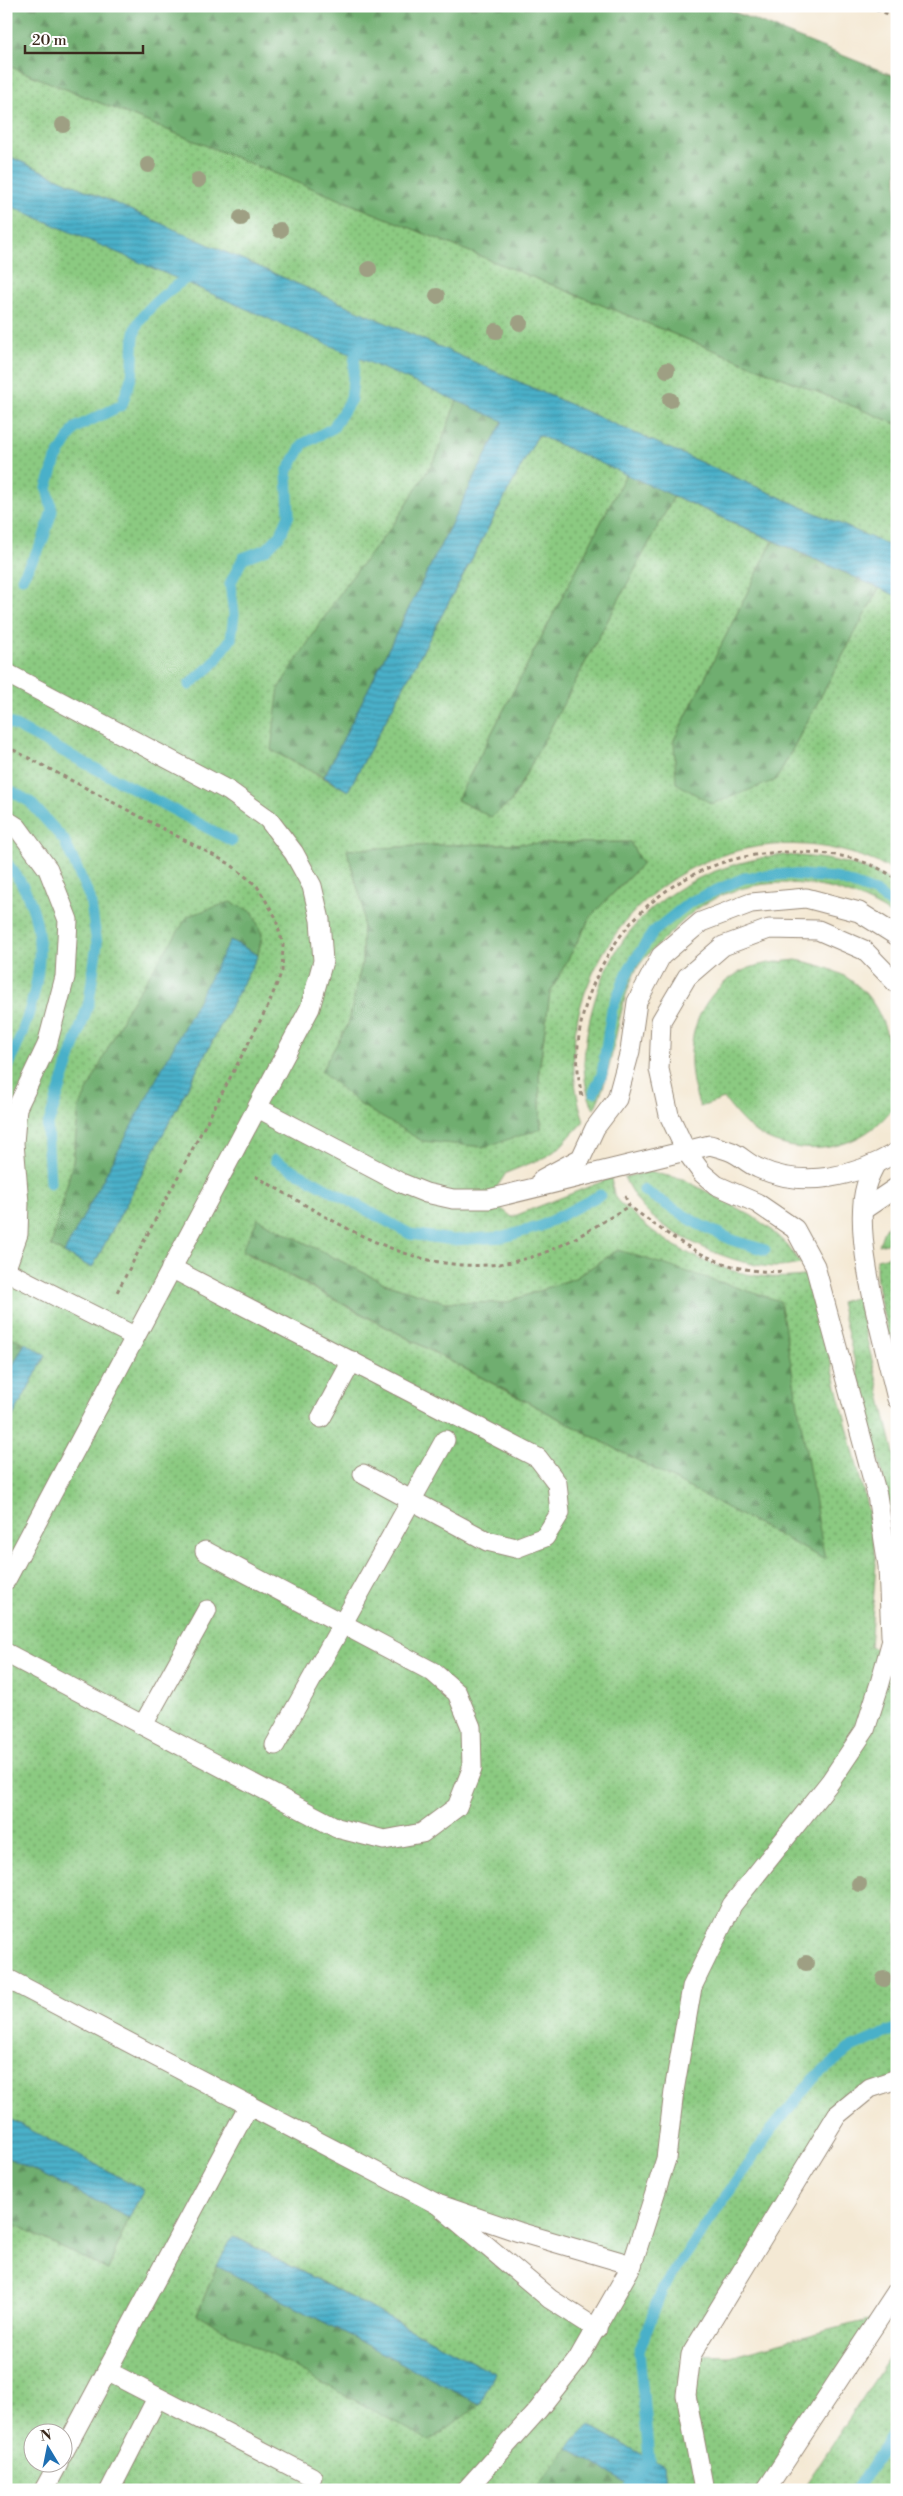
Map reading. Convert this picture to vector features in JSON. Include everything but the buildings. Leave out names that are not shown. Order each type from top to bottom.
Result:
[{"type":"lane","points":[[6,673],[229,791],[268,819],[294,853],[312,886],[320,920],[323,961],[310,1008],[6,1580]]},
{"type":"lane","points":[[6,820],[17,827],[48,869],[68,920],[65,977],[47,1045],[17,1108],[14,1143],[19,1204],[18,1234],[6,1270],[134,1336]]},
{"type":"lane","points":[[516,1193],[581,1158],[595,1128],[617,1099],[630,1051],[637,1002],[661,956],[702,922],[751,903],[806,898],[859,912],[897,936]]},
{"type":"lane","points":[[466,2490],[538,2410],[578,2359],[632,2265],[666,2159],[674,2091],[692,1987],[732,1905],[830,1782],[865,1730],[894,1630],[888,1566],[878,1495],[815,1266],[795,1229],[757,1203],[716,1186],[702,1173],[686,1152],[669,1115],[659,1070],[661,1021],[687,977],[723,946],[769,929],[818,930],[864,950],[897,984]]},
{"type":"lane","points":[[258,1108],[401,1183],[426,1193],[453,1199],[489,1199],[710,1145],[732,1152],[757,1168],[788,1178],[828,1179],[875,1165],[897,1152]]},
{"type":"lane","points":[[875,1165],[866,1186],[863,1210],[864,1255],[897,1399]]},
{"type":"lane","points":[[863,1210],[897,1187]]},
{"type":"lane","points":[[171,1268],[538,1458],[557,1483],[560,1513],[545,1537],[516,1548],[487,1541],[363,1474]]},
{"type":"lane","points":[[321,1418],[352,1361]]},
{"type":"lane","points":[[275,1745],[445,1440]]},
{"type":"lane","points":[[6,1654],[337,1828],[384,1840],[422,1833],[457,1807],[472,1769],[472,1727],[457,1693],[434,1672],[205,1551]]},
{"type":"lane","points":[[143,1726],[207,1610]]},
{"type":"lane","points":[[6,1978],[437,2204],[519,2232],[632,2265]]},
{"type":"lane","points":[[704,2490],[686,2395],[691,2355],[837,2114],[870,2088],[897,2079]]},
{"type":"lane","points":[[72,2436],[249,2105]]},
{"type":"lane","points":[[437,2204],[550,2299],[597,2328]]},
{"type":"lane","points":[[766,2490],[897,2291]]},
{"type":"lane","points":[[107,2371],[312,2477]]},
{"type":"lane","points":[[110,2490],[157,2398]]},
{"type":"lane","points":[[44,2490],[53,2474]]},
{"type":"path","points":[[869,6],[897,18]]},
{"type":"path","points":[[6,746],[230,864],[256,886],[274,916],[283,945],[282,971],[268,1006],[102,1320]]},
{"type":"path","points":[[196,1142],[365,1238],[400,1254],[452,1266],[494,1265],[538,1254],[580,1235],[629,1206]]},
{"type":"green space","points":[[6,6],[719,6],[897,77],[897,424],[6,65]]},
{"type":"green space","points":[[6,65],[897,424],[897,549],[6,155]]},
{"type":"green space","points":[[6,204],[457,400],[436,457],[396,521],[344,587],[271,750],[348,791],[538,435],[626,474],[457,800],[490,816],[511,802],[674,496],[773,541],[674,740],[776,780],[879,588],[897,596],[897,872],[852,853],[805,845],[760,846],[716,857],[676,877],[640,905],[610,941],[582,1001],[575,1035],[574,1070],[579,1104],[584,1121],[559,1148],[546,1157],[506,1173],[489,1199],[512,1217],[611,1178],[615,1197],[621,1204],[652,1230],[693,1256],[739,1272],[762,1276],[786,1277],[809,1275],[868,1510],[876,1564],[870,1647],[897,1655],[897,2079],[837,2115],[692,2355],[729,2356],[880,2317],[766,2490],[659,2490],[665,2482],[663,2466],[589,2425],[534,2490],[6,2490],[6,2220],[108,2270],[129,2217],[144,2190],[6,2117],[6,1429],[46,1355],[6,1335]],"holes":[[[630,842],[642,864],[591,916],[550,993],[539,1071],[541,1129],[321,1071],[348,1025],[362,963],[363,906],[347,850],[434,845]],[[262,935],[258,955],[92,1268],[51,1246],[73,1162],[79,1108]],[[258,1219],[384,1283],[444,1302],[505,1303],[575,1278],[618,1250],[824,1559],[242,1251]],[[439,2204],[632,2266],[597,2328]],[[234,2236],[495,2373],[480,2404],[197,2315],[217,2266]]]},
{"type":"green space","points":[[457,400],[503,421],[324,777],[271,750],[279,687],[344,587],[396,521],[436,457]]},
{"type":"green space","points":[[626,474],[674,496],[511,802],[491,817],[457,800]]},
{"type":"green space","points":[[773,541],[879,588],[776,780],[712,804],[676,783],[674,740]]},
{"type":"green space","points":[[630,842],[642,864],[591,916],[550,993],[539,1071],[541,1129],[484,1147],[422,1141],[359,1104],[321,1071],[348,1025],[362,963],[363,906],[347,850],[434,845]]},
{"type":"green space","points":[[778,855],[840,862],[884,877],[897,885],[897,919],[876,906],[852,895],[828,888],[802,884],[776,883],[750,887],[726,894],[703,905],[689,915],[655,948],[635,972],[623,1006],[607,1076],[594,1109],[587,1090],[584,1069],[588,1028],[598,991],[612,959],[630,931],[652,908],[678,889],[708,874],[741,863]]},
{"type":"green space","points":[[230,902],[253,912],[262,935],[258,955],[231,940],[64,1253],[51,1246],[73,1162],[79,1108],[127,1009],[188,916]]},
{"type":"green space","points":[[796,960],[816,964],[833,971],[848,978],[861,988],[880,1015],[891,1052],[897,1052],[897,1103],[881,1121],[866,1133],[837,1146],[805,1148],[774,1142],[749,1127],[724,1099],[700,1107],[694,1088],[691,1050],[694,1031],[700,1014],[710,998],[723,984],[740,972],[768,963]]},
{"type":"green space","points":[[649,1172],[683,1179],[752,1216],[769,1228],[787,1245],[801,1264],[778,1267],[744,1262],[705,1248],[669,1229],[642,1207],[624,1177]]},
{"type":"green space","points":[[897,1211],[897,1240],[879,1245],[883,1233]]},
{"type":"green space","points":[[258,1219],[384,1283],[444,1302],[505,1303],[575,1278],[618,1250],[780,1301],[825,1560],[242,1250]]},
{"type":"green space","points":[[897,1254],[897,1364],[882,1311],[876,1270],[877,1259]]},
{"type":"green space","points":[[857,1297],[897,1466],[897,1545],[890,1505],[840,1302]]},
{"type":"green space","points":[[6,1335],[25,1343],[6,1378]]},
{"type":"green space","points":[[6,2157],[129,2217],[108,2270],[6,2220]]},
{"type":"green space","points":[[217,2266],[480,2404],[430,2441],[197,2315]]},
{"type":"green space","points":[[897,2346],[897,2490],[802,2490]]},
{"type":"green space","points":[[568,2448],[631,2485],[628,2490],[534,2490]]},
{"type":"water","points":[[6,155],[897,549],[897,596],[538,435],[348,791],[324,777],[503,421],[6,204]]},
{"type":"water","points":[[230,940],[258,955],[92,1268],[64,1253]]},
{"type":"water","points":[[25,1343],[46,1355],[6,1429],[6,1378]]},
{"type":"water","points":[[6,2117],[144,2190],[129,2217],[6,2157]]},
{"type":"water","points":[[233,2236],[495,2373],[480,2404],[217,2266]]},
{"type":"water","points":[[589,2425],[663,2466],[665,2482],[659,2490],[639,2490],[568,2448]]},
{"type":"waterway","points":[[22,578],[42,543],[52,511],[47,488],[56,459],[75,428],[122,405],[132,375],[134,341],[139,322],[164,295],[194,274]]},
{"type":"waterway","points":[[189,685],[212,665],[231,639],[234,614],[230,584],[243,558],[267,549],[281,534],[289,515],[287,472],[303,444],[333,428],[351,399],[355,356],[363,343]]},
{"type":"waterway","points":[[6,721],[232,841]]},
{"type":"waterway","points":[[6,788],[30,802],[64,840],[90,898],[97,944],[89,1002],[47,1128],[50,1183]]},
{"type":"waterway","points":[[6,862],[23,887],[34,912],[39,939],[39,965],[34,992],[27,1019],[6,1072]]},
{"type":"waterway","points":[[594,1092],[602,1074],[612,1009],[629,969],[653,932],[690,902],[744,878],[787,874],[836,878],[877,893],[897,909]]},
{"type":"waterway","points":[[275,1160],[410,1234],[453,1240],[504,1237],[541,1226],[600,1195]]},
{"type":"waterway","points":[[643,1190],[698,1224],[735,1241],[765,1250]]},
{"type":"waterway","points":[[628,2490],[649,2459],[639,2351],[663,2288],[770,2132],[814,2078],[851,2048],[897,2028]]},
{"type":"waterway","points":[[856,2490],[897,2428]]}]
